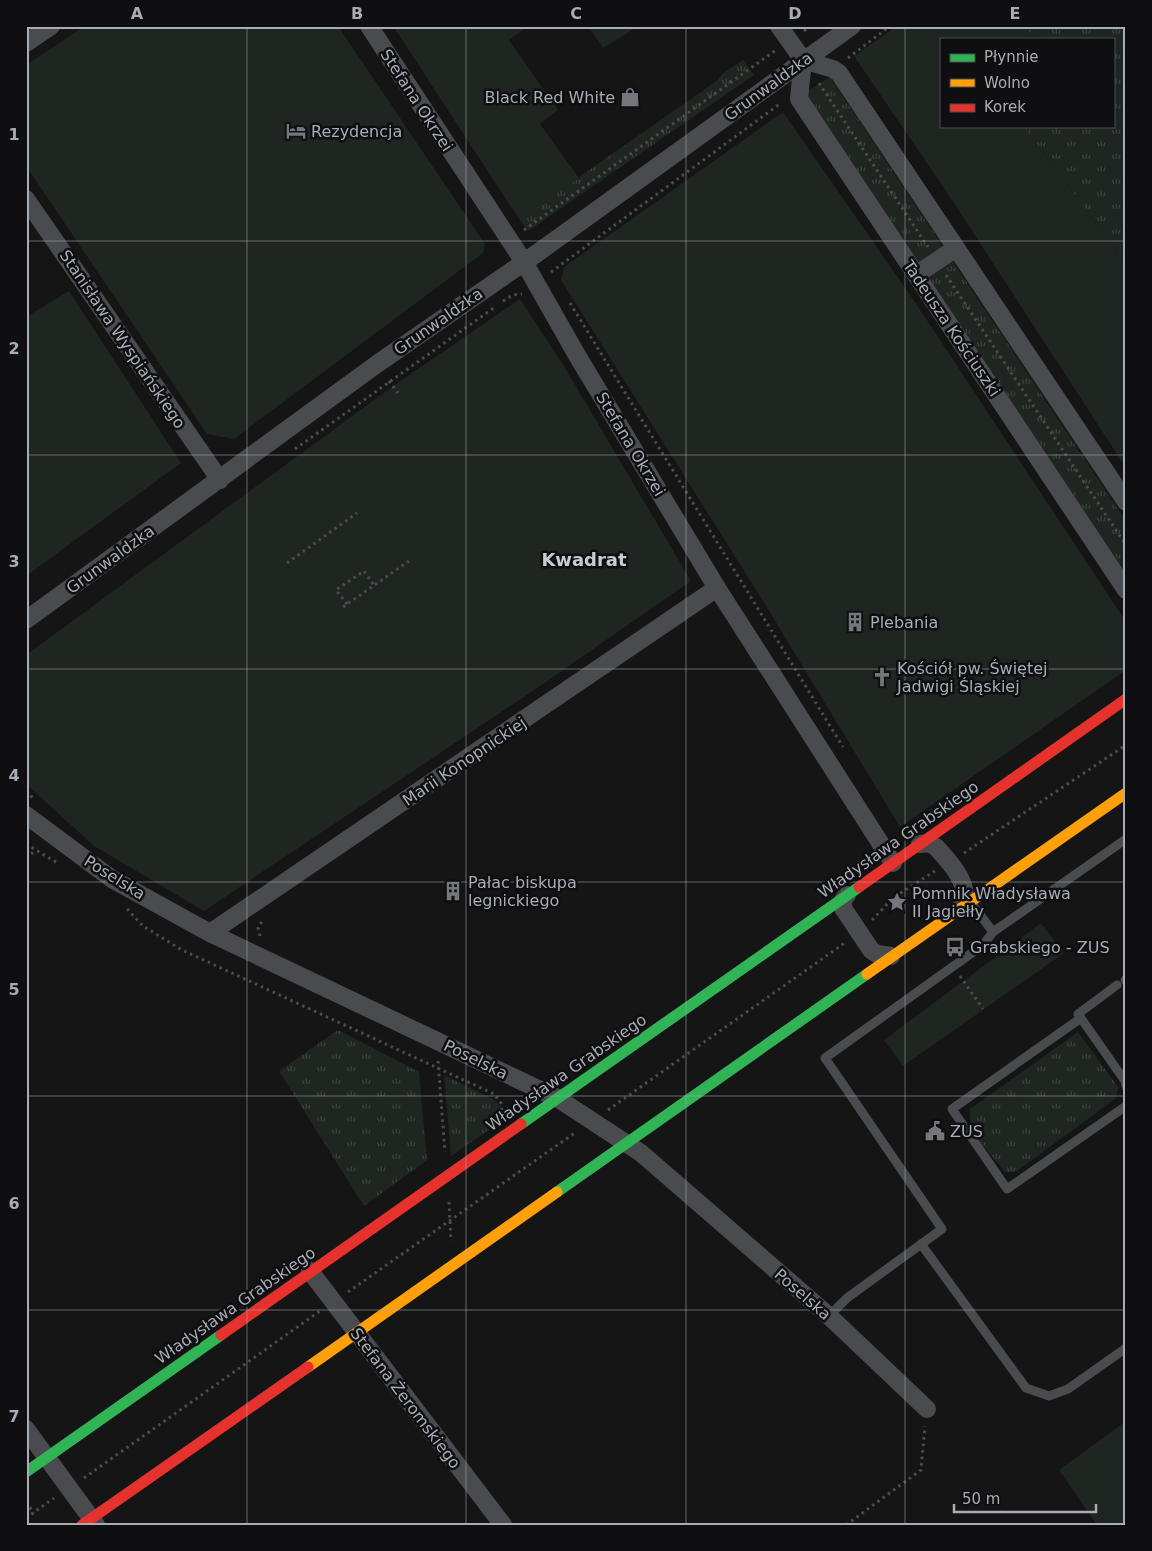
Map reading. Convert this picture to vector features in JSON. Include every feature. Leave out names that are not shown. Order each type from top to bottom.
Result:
[{"type":"street","points":[[26,43],[51,26]]},
{"type":"street","name":"Stefana Okrzei","points":[[369,26],[524,262],[578,357],[718,588],[893,863]]},
{"type":"street","points":[[779,26],[803,60],[834,69],[1126,502]]},
{"type":"street","name":"Grunwaldzka","points":[[26,620],[377,364],[524,262],[852,26]]},
{"type":"street","name":"Tadeusza Kościuszki","points":[[803,60],[799,99],[1126,590]]},
{"type":"street","name":"Stanisława Wyspiańskiego","points":[[26,198],[220,480]]},
{"type":"street","points":[[916,275],[956,248]]},
{"type":"street","name":"Marii Konopnickiej","points":[[210,933],[718,588]]},
{"type":"street","name":"Władysława Grabskiego","points":[[26,1472],[447,1174],[1126,699]]},
{"type":"street","points":[[26,1429],[90,1523],[355,1332],[964,904],[1125,794]]},
{"type":"street","name":"Poselska","points":[[33,809],[112,879],[210,933],[557,1098],[626,1142],[830,1316],[927,1409]]},
{"type":"street","points":[[920,844],[930,843],[936,846],[963,883],[964,904]]},
{"type":"street","points":[[847,895],[843,900],[843,908],[871,950],[877,954],[891,956]]},
{"type":"street","name":"Stefana Żeromskiego","points":[[310,1271],[503,1525]]},
{"type":"lane","points":[[830,1316],[847,1298],[942,1229],[825,1058],[984,945],[993,932],[1126,839]]},
{"type":"lane","points":[[964,904],[993,932]]},
{"type":"lane","points":[[1123,981],[1078,1014],[1125,1081],[1126,1086]]},
{"type":"lane","points":[[1081,1018],[952,1109],[1007,1188],[1126,1106]]},
{"type":"lane","points":[[921,1244],[1026,1388],[1049,1396],[1068,1389],[1126,1348]]},
{"type":"path","points":[[834,69],[890,26]]},
{"type":"path","points":[[522,232],[776,50]]},
{"type":"path","points":[[803,60],[1126,545]]},
{"type":"path","points":[[556,280],[551,272],[695,166],[783,102],[788,110]]},
{"type":"path","points":[[288,454],[505,300],[522,294]]},
{"type":"path","points":[[567,298],[699,509],[847,755]]},
{"type":"path","points":[[393,386],[398,393]]},
{"type":"path","points":[[287,563],[357,513]]},
{"type":"path","points":[[343,607],[409,561]]},
{"type":"path","points":[[347,604],[336,590],[364,571],[374,585]]},
{"type":"path","points":[[26,791],[33,809]]},
{"type":"path","points":[[26,858],[36,850]]},
{"type":"path","points":[[264,919],[258,932],[265,941]]},
{"type":"path","points":[[142,926],[182,950],[494,1094],[501,1103],[501,1115]]},
{"type":"path","points":[[436,1040],[445,1153]]},
{"type":"path","points":[[447,1174],[453,1264]]},
{"type":"path","points":[[846,1525],[921,1470],[927,1409]]},
{"type":"path","points":[[26,1502],[34,1513]]},
{"type":"green space","points":[[85,26],[338,26],[485,244],[483,253],[234,439],[207,434],[26,166],[26,65]]},
{"type":"green space","points":[[393,26],[528,26],[509,40],[558,110],[540,124],[579,178],[519,219]]},
{"type":"green space","points":[[588,26],[639,26],[603,48]]},
{"type":"green space","points":[[897,26],[1025,26],[1033,38],[940,38],[940,128],[1024,128],[1126,264],[1126,468],[950,197],[854,56]]},
{"type":"green space","points":[[1025,26],[1126,26],[1126,264],[1024,128],[1114,128],[1114,38],[1033,38]]},
{"type":"green space","points":[[743,60],[754,75],[528,231],[519,219],[718,80],[722,74]]},
{"type":"green space","points":[[830,77],[1126,521],[1126,573],[803,94]]},
{"type":"green space","points":[[783,112],[917,305],[1126,622],[1126,670],[900,827],[768,609],[561,280],[564,267]]},
{"type":"green space","points":[[69,291],[181,463],[26,576],[26,317]]},
{"type":"green space","points":[[520,299],[564,366],[691,581],[530,693],[204,911],[94,846],[26,784],[26,655],[393,386]]},
{"type":"green space","points":[[1041,923],[1064,953],[903,1066],[884,1040]]},
{"type":"green space","points":[[338,1030],[419,1072],[427,1160],[364,1206],[279,1071]]},
{"type":"green space","points":[[1078,1032],[1118,1087],[1116,1098],[1016,1172],[1005,1172],[976,1134],[972,1126],[970,1109]]},
{"type":"green space","points":[[444,1075],[495,1100],[501,1107],[496,1125],[451,1156]]},
{"type":"green space","points":[[1126,1421],[1126,1525],[1097,1525],[1059,1470]]},
{"type":"traffic: fast","points":[[521,1124],[859,887]]},
{"type":"traffic: fast","points":[[557,1192],[867,974]]},
{"type":"traffic: fast","points":[[26,1472],[221,1335]]},
{"type":"traffic: slow","points":[[867,974],[1126,793]]},
{"type":"traffic: slow","points":[[308,1367],[557,1192]]},
{"type":"traffic: jam","points":[[859,887],[1126,699]]},
{"type":"traffic: jam","points":[[221,1335],[521,1124]]},
{"type":"traffic: jam","points":[[82,1525],[308,1367]]},
{"type":"place","name":"Black Red White","points":[[630,97]]},
{"type":"place","name":"Rezydencja","points":[[296,131]]},
{"type":"place","name":"Plebania","points":[[855,622]]},
{"type":"place","name":"Kościół pw. Świętej Jadwigi Śląskiej","points":[[882,677]]},
{"type":"place","name":"Pałac biskupa legnickiego","points":[[453,891]]},
{"type":"place","name":"Pomnik Władysława II Jagiełły","points":[[897,902]]},
{"type":"place","name":"Grabskiego - ZUS","points":[[955,947]]},
{"type":"place","name":"ZUS","points":[[935,1131]]},
{"type":"district","name":"Kwadrat","points":[[584,560]]}]
